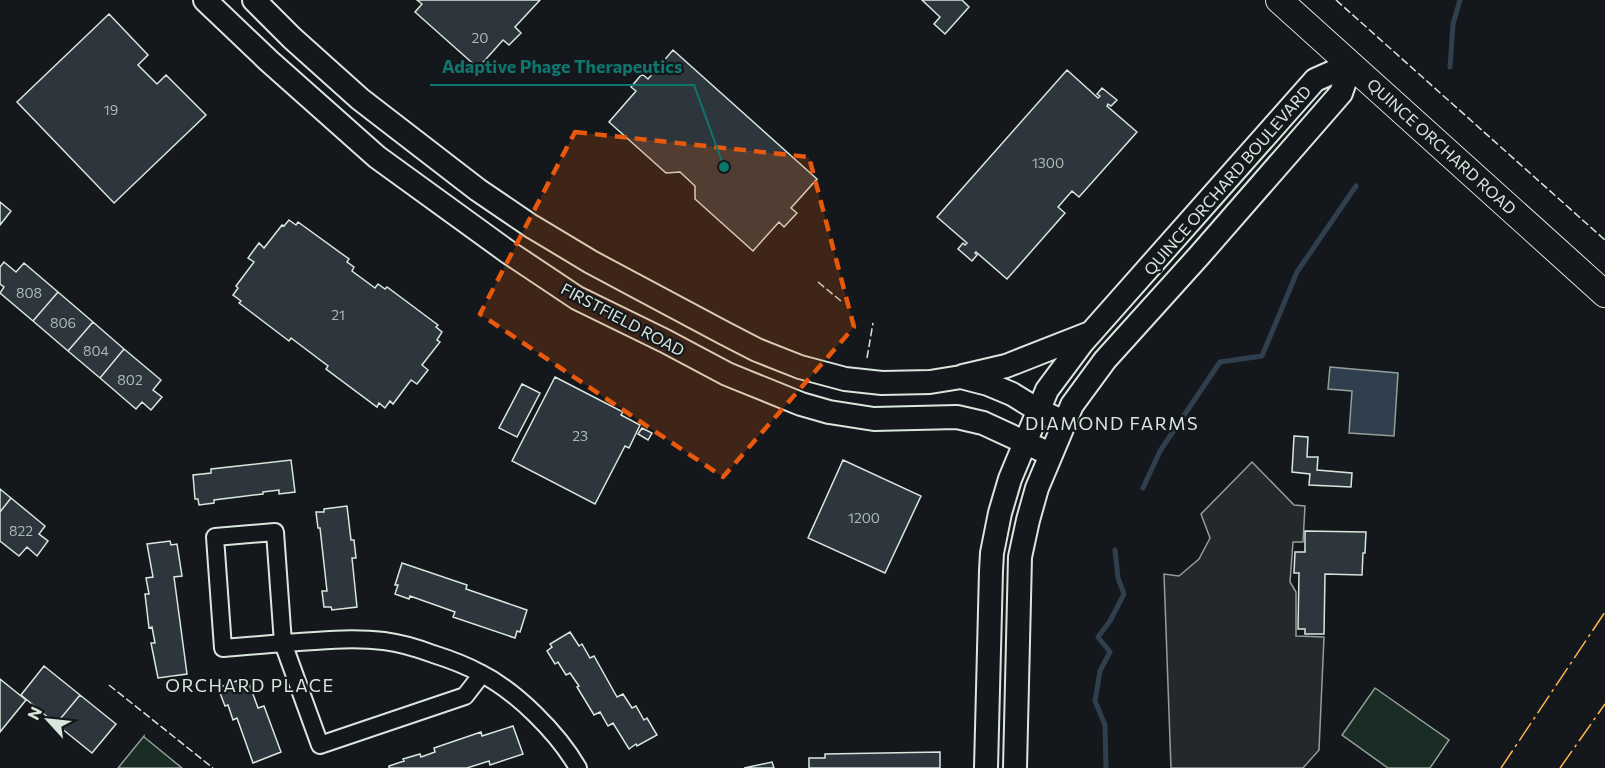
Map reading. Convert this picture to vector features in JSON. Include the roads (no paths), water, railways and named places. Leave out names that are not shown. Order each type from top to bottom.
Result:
[{"type":"main road","name":"QUINCE ORCHARD ROAD","points":[[1279,0],[1605,294]]},
{"type":"street","name":"FIRSTFIELD ROAD","points":[[205,0],[269,61],[377,157],[508,252],[577,298],[727,374],[801,404],[829,412],[874,419],[957,417],[983,423],[1050,454]]},
{"type":"street","points":[[254,0],[292,38],[360,99],[492,200],[591,262],[757,350],[800,367],[844,379],[930,382],[1006,366],[1092,332]]},
{"type":"street","name":"QUINCE ORCHARD BOULEVARD","points":[[986,768],[992,553],[1010,479],[1047,390],[1092,332],[1315,80],[1351,64]]},
{"type":"street","name":"QUINCE ORCHARD BOULEVARD","points":[[1014,768],[1020,557],[1037,488],[1072,405],[1105,360],[1341,93],[1351,64]]},
{"type":"street","points":[[961,377],[988,384],[1012,394],[1064,422]]},
{"type":"street","points":[[482,674],[465,696],[320,745],[283,643],[275,532],[215,537],[223,648],[283,643],[338,640],[385,641],[417,648],[482,674],[509,692],[538,717],[571,755],[578,768]]},
{"type":"water","points":[[1330,367],[1398,373],[1394,436],[1349,433],[1352,391],[1328,389]]},
{"type":"waterway","points":[[1450,67],[1453,24],[1460,0]]},
{"type":"waterway","points":[[1143,488],[1160,451],[1220,362],[1262,356],[1297,272],[1356,186]]},
{"type":"waterway","points":[[1106,768],[1105,725],[1095,701],[1100,671],[1110,652],[1098,637],[1110,621],[1124,594],[1118,578],[1115,550]]},
{"type":"place","name":"Adaptive Phage Therapeutics","points":[[724,167]]},
{"type":"district","name":"DIAMOND FARMS","points":[[1112,423]]},
{"type":"district","name":"ORCHARD PLACE","points":[[250,685]]}]
